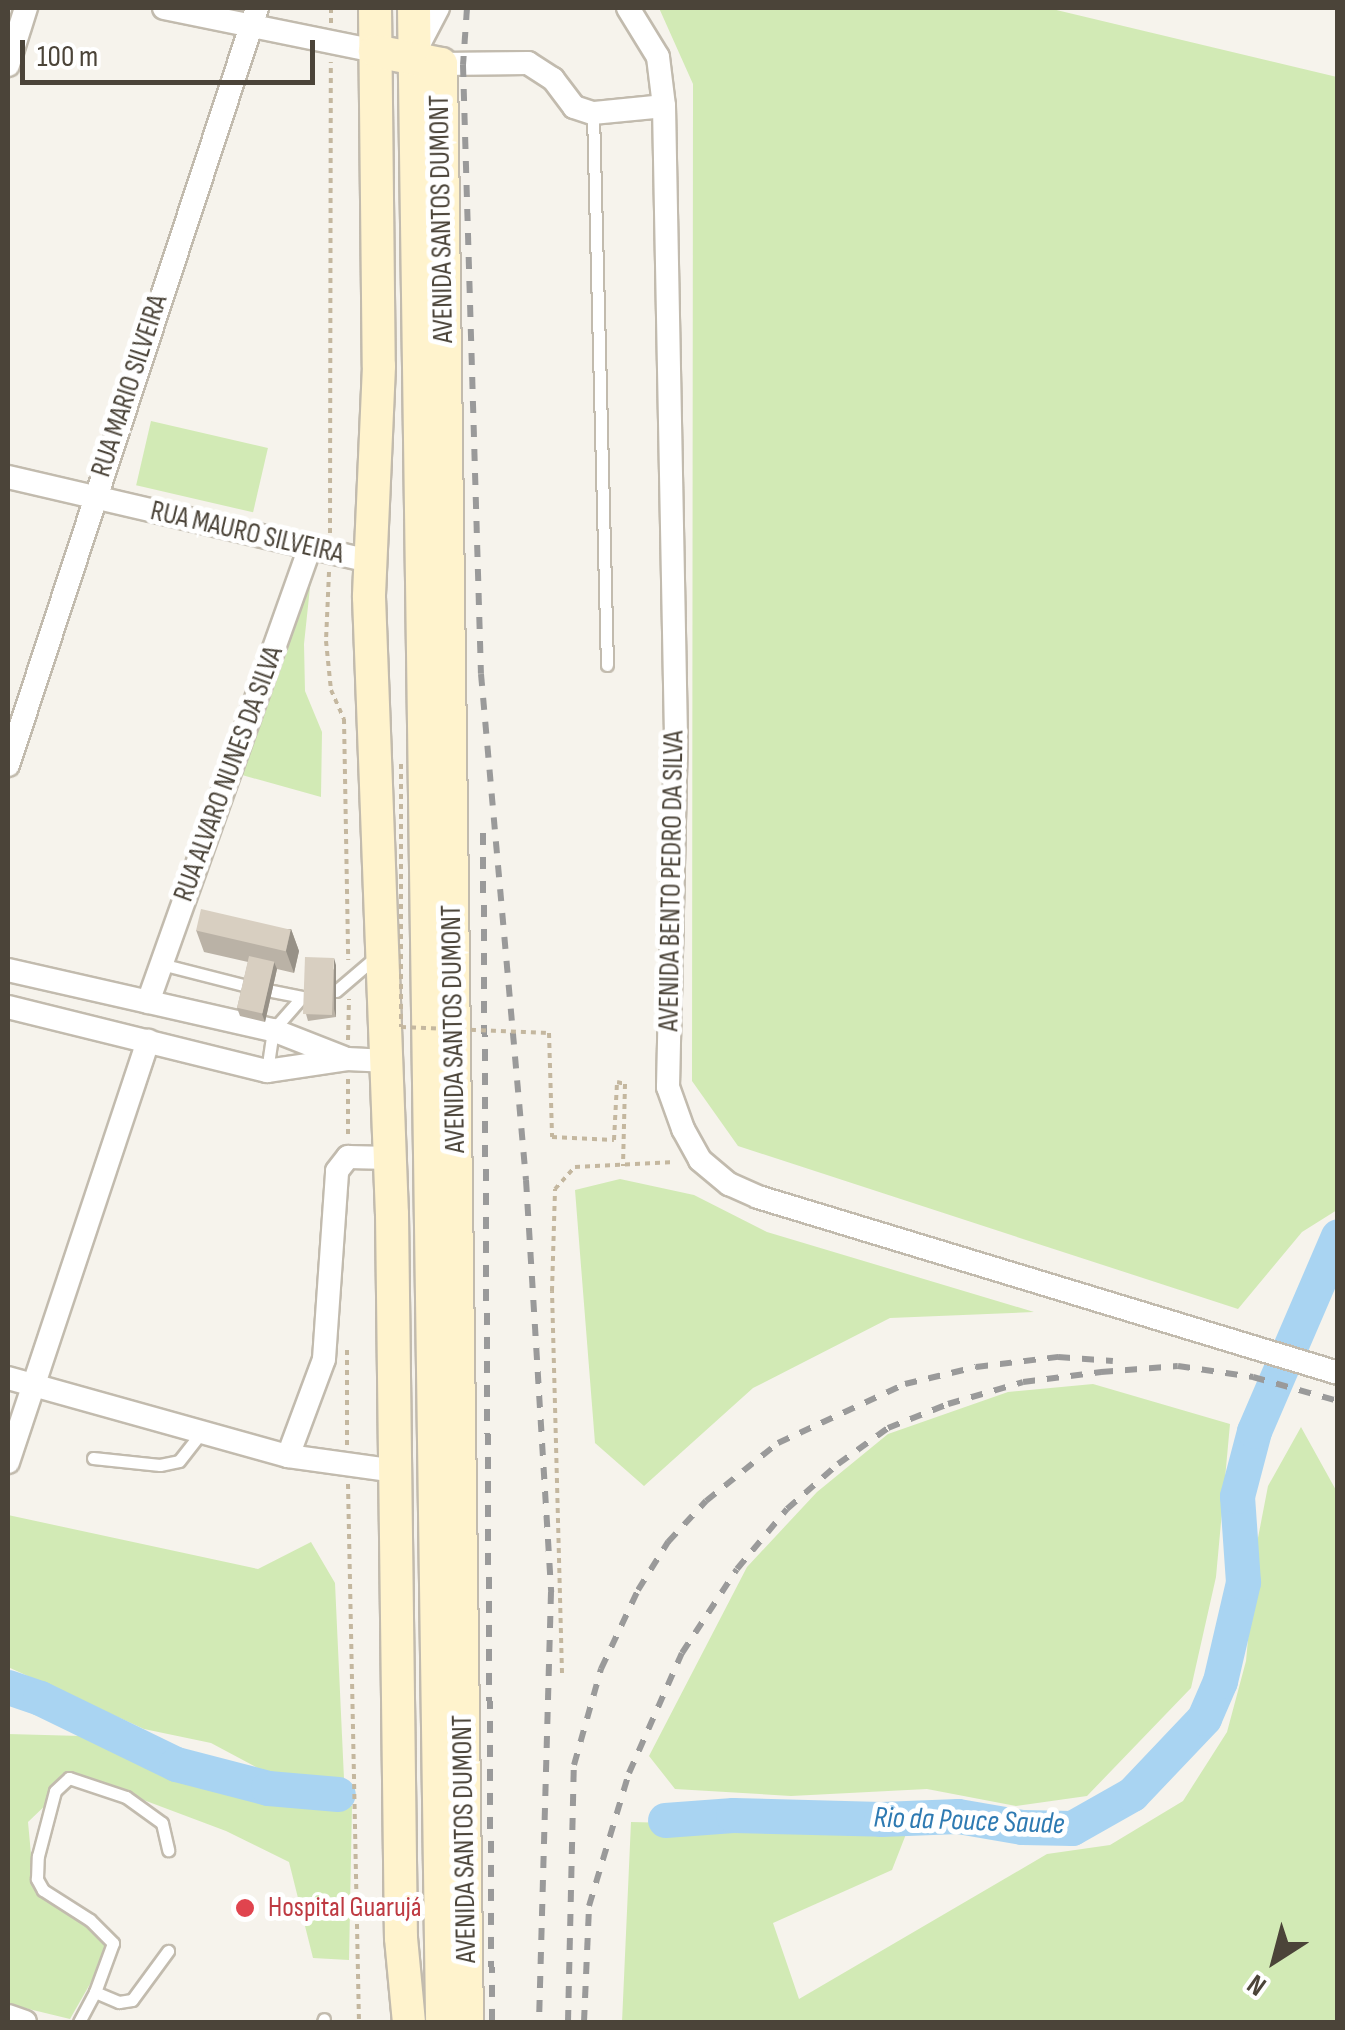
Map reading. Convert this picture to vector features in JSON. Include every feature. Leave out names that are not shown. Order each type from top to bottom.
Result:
[{"type":"main road","points":[[375,8],[379,366],[369,561],[380,954],[388,1061],[396,1470],[401,1938],[395,2022]]},
{"type":"main road","points":[[414,8],[427,62]]},
{"type":"main road","name":"AVENIDA SANTOS DUMONT","points":[[375,52],[427,62]]},
{"type":"main road","name":"AVENIDA SANTOS DUMONT","points":[[427,62],[442,2022]]},
{"type":"main road","name":"AVENIDA SANTOS DUMONT","points":[[427,62],[467,2022]]},
{"type":"main road","points":[[401,1938],[409,2022]]},
{"type":"street","points":[[8,65],[26,8]]},
{"type":"street","points":[[164,8],[253,16],[331,43],[375,52]]},
{"type":"street","points":[[438,8],[427,62],[528,63],[552,79],[574,108],[593,114],[664,106]]},
{"type":"street","name":"AVENIDA BENTO PEDRO DA SILVA","points":[[628,8],[658,56],[664,106],[676,734],[668,1087],[700,1160]]},
{"type":"street","name":"RUA MARIO SILVEIRA","points":[[8,765],[253,16]]},
{"type":"street","name":"RUA MAURO SILVEIRA","points":[[8,477],[369,561]]},
{"type":"street","name":"RUA ALVARO NUNES DA SILVA","points":[[148,1002],[320,549]]},
{"type":"street","points":[[8,970],[272,1030],[348,1059]]},
{"type":"street","points":[[8,1007],[267,1071],[348,1059],[388,1061]]},
{"type":"street","points":[[8,1462],[148,1041]]},
{"type":"street","points":[[288,1456],[324,1359],[334,1190],[339,1166],[348,1157],[390,1158]]},
{"type":"street","points":[[700,1160],[730,1184],[758,1197],[1330,1371]]},
{"type":"street","points":[[8,1378],[288,1456],[396,1470]]},
{"type":"street","points":[[8,2016],[25,2022]]},
{"type":"lane","points":[[593,114],[607,665]]},
{"type":"lane","points":[[336,991],[380,954]]},
{"type":"lane","points":[[161,964],[247,986]]},
{"type":"lane","points":[[267,1071],[272,1030],[305,997],[272,991]]},
{"type":"lane","points":[[93,1458],[160,1465],[179,1460],[202,1432]]},
{"type":"lane","points":[[79,2022],[113,1943],[90,1920],[43,1890],[37,1879],[38,1856],[55,1791],[69,1778],[126,1797],[162,1824],[168,1850]]},
{"type":"lane","points":[[94,1992],[118,2002],[132,2000],[168,1952]]},
{"type":"path","points":[[331,8],[320,549],[330,690],[344,720],[348,1157]]},
{"type":"path","points":[[401,764],[400,1027],[549,1033],[552,1137],[614,1140],[617,1082],[625,1084],[623,1166]]},
{"type":"path","points":[[562,1674],[552,1292],[555,1189],[575,1168],[700,1160]]},
{"type":"path","points":[[348,1331],[358,2022]]},
{"type":"green space","points":[[659,8],[1048,8],[1337,77],[1337,1210],[1302,1232],[1238,1309],[738,1146],[692,1081],[693,84]]},
{"type":"green space","points":[[151,421],[268,448],[253,512],[136,485]]},
{"type":"green space","points":[[305,578],[311,578],[304,644],[305,691],[322,732],[321,797],[242,775]]},
{"type":"green space","points":[[620,1179],[694,1195],[767,1232],[1034,1312],[890,1318],[753,1388],[644,1486],[595,1443],[575,1190]]},
{"type":"green space","points":[[1093,1384],[1230,1424],[1216,1577],[1191,1688],[1087,1796],[1016,1806],[927,1789],[791,1796],[675,1789],[649,1756],[747,1567],[817,1492],[888,1434],[1008,1392]]},
{"type":"green space","points":[[1301,1427],[1337,1492],[1337,2022],[622,2022],[631,1822],[908,1829],[892,1870],[773,1923],[799,1999],[1047,1854],[1110,1845],[1183,1801],[1227,1732],[1246,1661],[1257,1543],[1268,1486]]},
{"type":"green space","points":[[8,1515],[258,1569],[311,1542],[335,1583],[344,1779],[271,1775],[211,1743],[144,1729],[8,1667]]},
{"type":"green space","points":[[8,1734],[118,1737],[245,1792],[352,1806],[349,1960],[313,1958],[289,1862],[226,1831],[77,1775],[28,1822],[33,1876],[110,1949],[70,2019],[8,2004]]},
{"type":"building","points":[[201,909],[291,930],[286,951],[196,930]]},
{"type":"building","points":[[249,956],[274,962],[262,1013],[237,1008]]},
{"type":"building","points":[[305,957],[334,958],[332,1015],[303,1014]]},
{"type":"waterway","name":"Rio da Pouce Saude","points":[[665,1820],[733,1815],[881,1819],[958,1816],[1022,1827],[1072,1828],[1132,1794],[1204,1718],[1220,1681],[1243,1582],[1237,1496],[1254,1431],[1338,1236]]},
{"type":"waterway","name":"Rio da Pouce Saude","points":[[8,1687],[40,1698],[176,1764],[268,1788],[338,1794]]},
{"type":"railway","points":[[467,8],[463,65],[481,674],[526,1180],[551,1592],[539,2022]]},
{"type":"railway","points":[[483,833],[492,2022]]},
{"type":"railway","points":[[568,2022],[574,1765],[601,1669],[638,1590],[668,1542],[706,1501],[778,1443],[905,1384],[976,1367],[1058,1357],[1113,1361]]},
{"type":"railway","points":[[584,2022],[589,1906],[629,1773],[682,1653],[737,1569],[787,1509],[838,1464],[888,1428],[948,1404],[1023,1382],[1101,1372],[1178,1366],[1253,1377],[1338,1401]]},
{"type":"place","name":"Hospital Guarujá","points":[[245,1908]]}]
